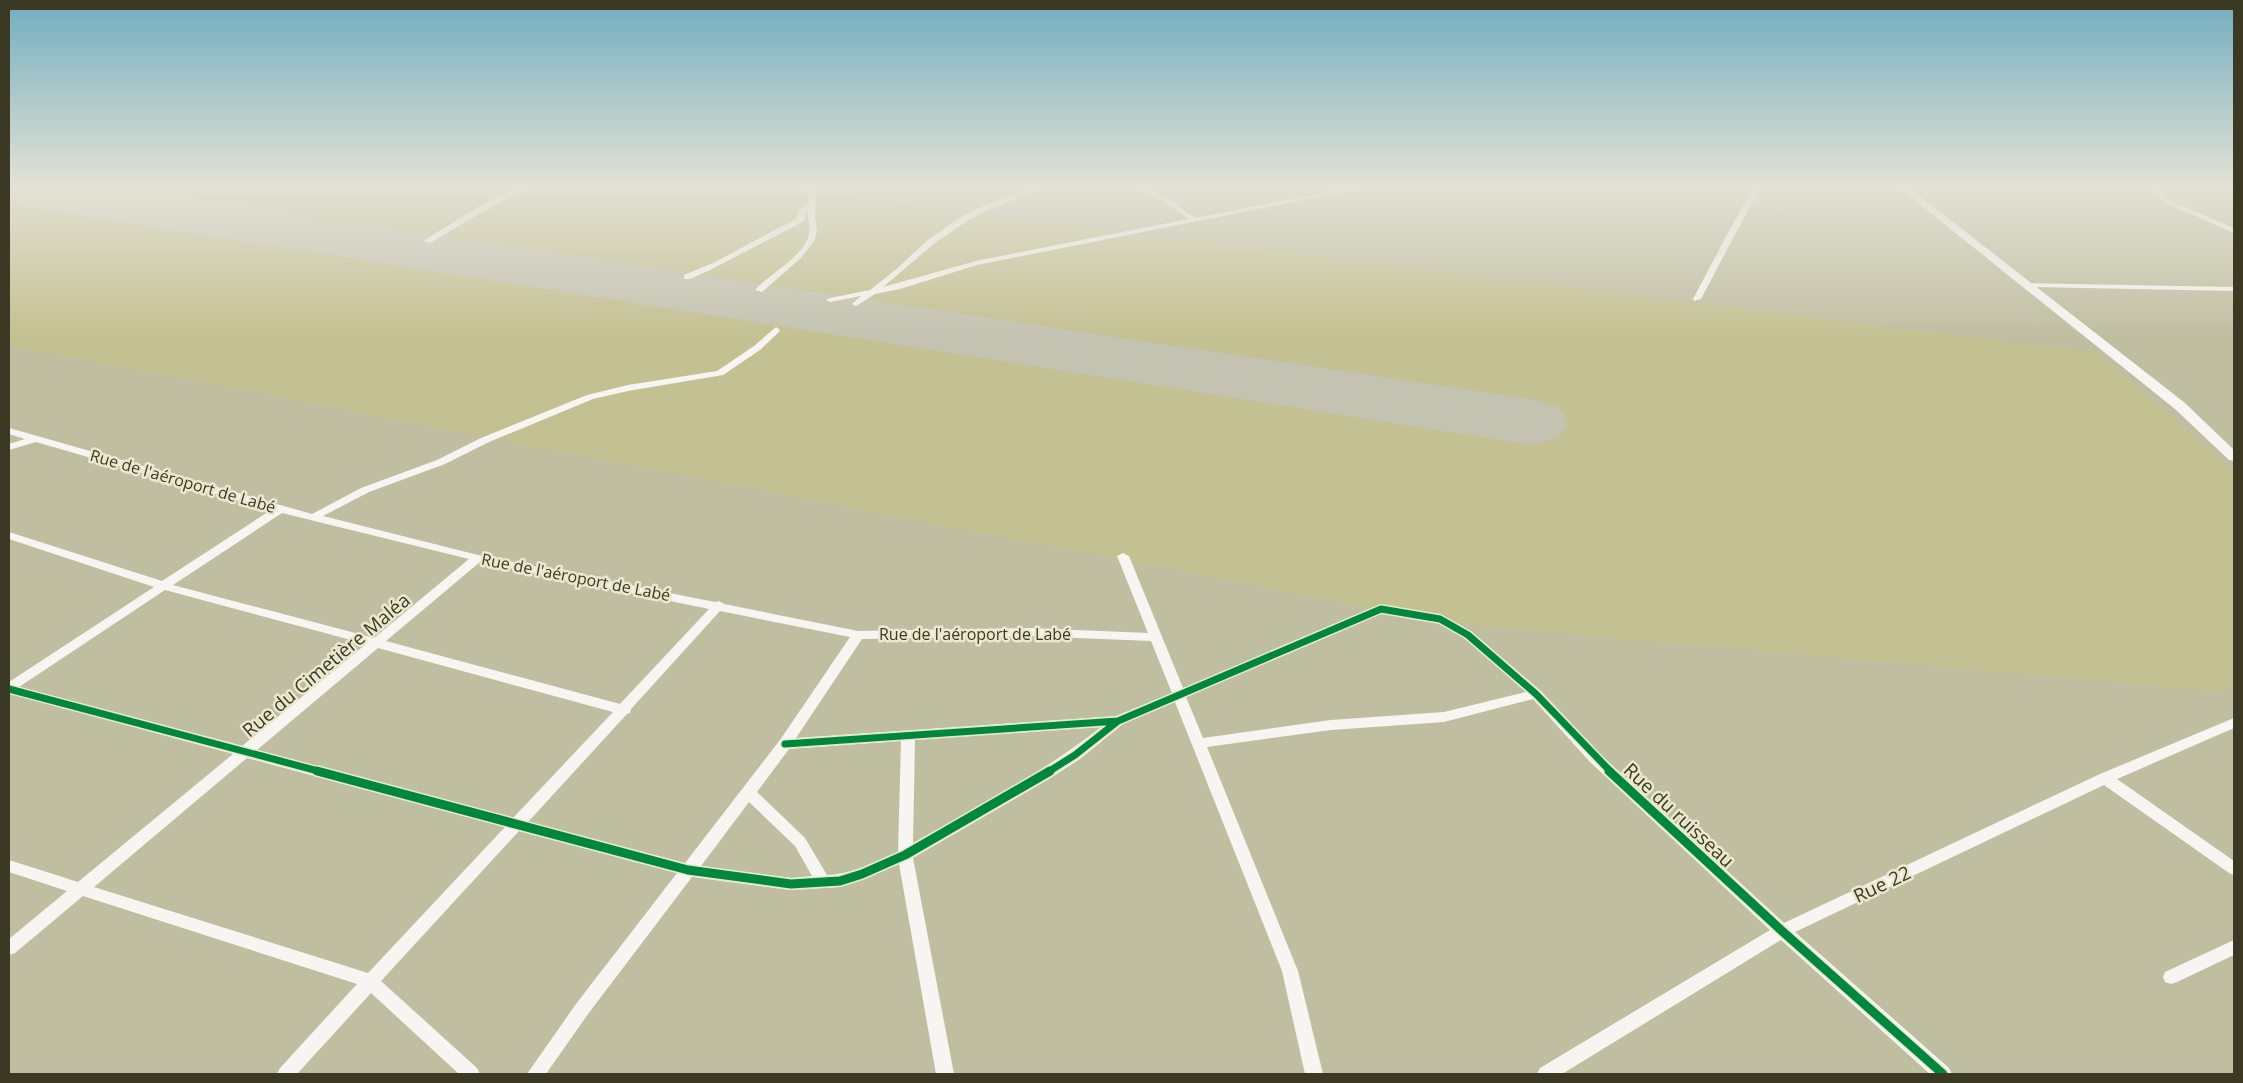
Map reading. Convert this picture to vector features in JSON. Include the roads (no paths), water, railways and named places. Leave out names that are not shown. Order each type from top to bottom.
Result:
[{"type":"street","points":[[426,241],[434,237]]},
{"type":"street","points":[[687,277],[726,260],[767,237]]},
{"type":"street","points":[[759,290],[804,251],[813,237]]},
{"type":"street","points":[[856,304],[868,293],[889,280],[940,237]]},
{"type":"street","points":[[830,300],[897,287],[976,263],[1110,237]]},
{"type":"street","points":[[1697,299],[1730,237]]},
{"type":"street","points":[[1965,237],[2180,406],[2234,456]]},
{"type":"street","points":[[2027,285],[2234,289]]},
{"type":"street","points":[[314,517],[365,490],[441,462],[485,440],[590,397],[628,388],[720,373],[757,348],[776,330]]},
{"type":"street","name":"Rue de l'aéroport de Labé","points":[[9,431],[280,509],[478,558],[719,605],[858,635],[1029,632],[1156,637]]},
{"type":"street","points":[[9,447],[35,439]]},
{"type":"street","points":[[280,509],[9,688],[688,870],[791,884],[840,881],[905,856],[1044,775],[1075,755],[1118,721],[1179,695]]},
{"type":"street","points":[[9,535],[164,586],[624,710]]},
{"type":"street","points":[[1124,556],[1290,971],[1314,1074]]},
{"type":"street","name":"Rue du Cimetière Maléa","points":[[9,948],[478,558]]},
{"type":"street","points":[[286,1074],[370,980],[624,710],[719,605]]},
{"type":"street","name":"Rue du ruisseau","points":[[1179,695],[1381,609],[1440,619],[1468,635],[1536,694],[1595,758],[1782,931],[1943,1074]]},
{"type":"street","points":[[536,1074],[582,1009],[785,744],[858,635]]},
{"type":"street","points":[[1198,744],[1331,725],[1444,717],[1536,694]]},
{"type":"street","points":[[785,744],[1118,721]]},
{"type":"street","name":"Rue 22","points":[[1546,1074],[1782,931],[2105,778],[2234,723]]},
{"type":"street","points":[[908,736],[905,856],[945,1074]]},
{"type":"street","points":[[2105,778],[2234,869]]},
{"type":"street","points":[[748,792],[800,842],[823,882]]},
{"type":"street","points":[[9,866],[370,980],[471,1074]]},
{"type":"street","points":[[2171,977],[2234,946]]}]
